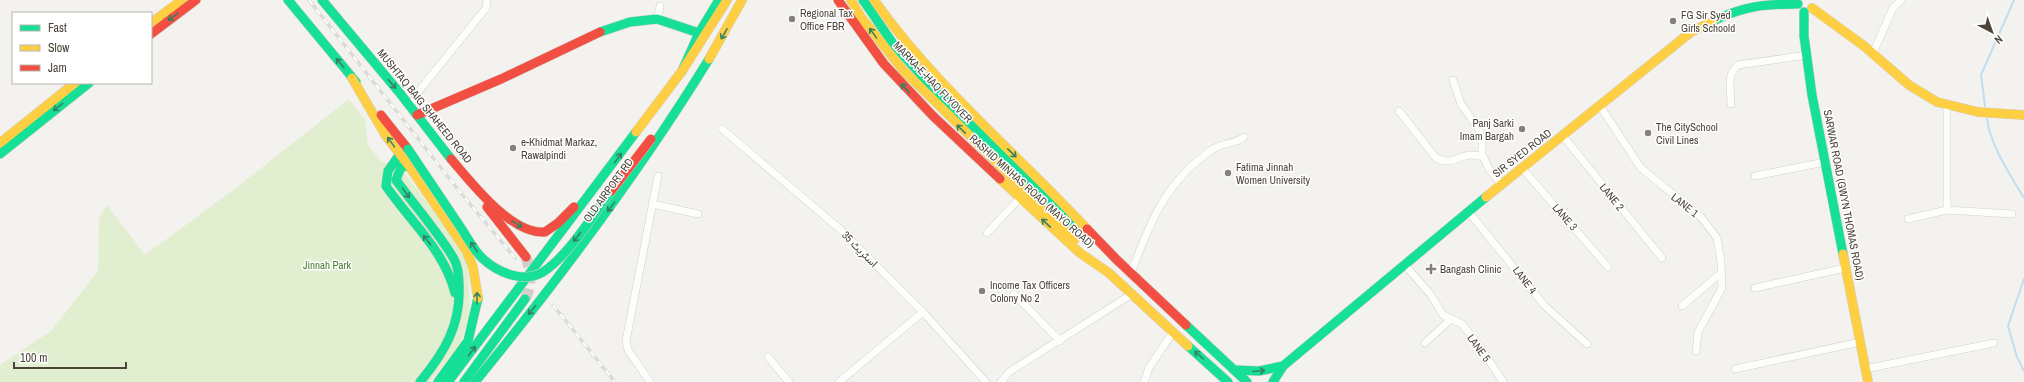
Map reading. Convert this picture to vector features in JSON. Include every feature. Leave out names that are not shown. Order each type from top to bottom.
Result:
[{"type":"main road","points":[[152,22],[182,0]]},
{"type":"main road","points":[[152,33],[196,0]]},
{"type":"main road","points":[[288,0],[352,78],[481,257],[502,272],[523,277],[535,276],[543,272],[562,256],[651,139],[689,94]]},
{"type":"main road","name":"MUSHTAQ BAIG SHAHEED ROAD","points":[[322,0],[410,106],[446,155],[494,207],[526,230],[542,232],[558,224],[607,173]]},
{"type":"main road","points":[[682,71],[699,33],[719,0]]},
{"type":"main road","points":[[682,71],[727,0]]},
{"type":"main road","name":"OLD AIRPORT RD","points":[[475,382],[576,254],[662,137],[744,0]]},
{"type":"main road","name":"RASHID MINHAS ROAD (MAYO ROAD)","points":[[838,0],[868,44],[905,88],[1080,253],[1109,273],[1228,382]]},
{"type":"main road","name":"MARKA-E-HAQ FLYOVER","points":[[851,0],[861,17],[903,70],[1109,273]]},
{"type":"main road","name":"MARKA-E-HAQ FLYOVER","points":[[863,0],[894,45],[933,88],[1060,211],[1116,260]]},
{"type":"main road","name":"RASHID MINHAS ROAD (MAYO ROAD)","points":[[874,0],[898,34],[972,114],[1066,206],[1116,260],[1150,289],[1247,382]]},
{"type":"main road","points":[[1798,2],[1799,9],[1809,7],[1873,53],[1922,94],[1937,102],[1978,112],[2024,115]]},
{"type":"main road","name":"SIR SYED ROAD","points":[[1273,382],[1283,366],[1404,264],[1501,184],[1563,136],[1691,32],[1732,12],[1765,4],[1798,2]]},
{"type":"main road","name":"SARWAR ROAD (GWYN THOMAS ROAD)","points":[[1809,7],[1807,55],[1812,95],[1868,382]]},
{"type":"main road","points":[[417,115],[500,80],[589,36],[630,22],[657,19],[699,33]]},
{"type":"main road","name":"OLD AIRPORT RD","points":[[448,382],[555,243],[682,71]]},
{"type":"main road","points":[[0,143],[74,84]]},
{"type":"main road","points":[[0,154],[88,84]]},
{"type":"main road","points":[[404,151],[409,166],[466,250],[476,278],[478,298],[474,321],[468,341],[438,382]]},
{"type":"main road","points":[[404,151],[388,171],[386,186],[443,261],[455,290],[455,327]]},
{"type":"main road","points":[[446,155],[526,257]]},
{"type":"main road","points":[[409,166],[401,167],[396,180],[455,260],[458,270],[459,301],[455,327],[446,348],[420,382]]},
{"type":"main road","points":[[555,243],[540,268],[541,274],[549,276],[558,271],[576,254]]},
{"type":"main road","points":[[464,382],[525,299]]},
{"type":"main road","name":"SIR SYED ROAD","points":[[1235,370],[1271,370],[1283,366]]},
{"type":"street","points":[[410,106],[422,87],[486,8],[488,0]]},
{"type":"street","points":[[1873,53],[1894,8],[1901,0]]},
{"type":"street","points":[[657,19],[660,6]]},
{"type":"street","points":[[1731,104],[1730,78],[1732,70],[1738,65],[1807,55]]},
{"type":"street","points":[[1453,80],[1461,104],[1478,128],[1482,138],[1483,157],[1489,169],[1501,184]]},
{"type":"street","points":[[1946,105],[1947,210]]},
{"type":"street","name":"LANE 1","points":[[1600,106],[1641,168],[1701,217],[1717,238],[1721,262],[1722,288],[1698,332],[1696,351]]},
{"type":"street","points":[[1399,111],[1436,158],[1443,162],[1451,162],[1459,157],[1469,154],[1483,157]]},
{"type":"street","name":"اسٹریٹ 35","points":[[722,129],[841,230],[923,312],[986,382]]},
{"type":"street","name":"LANE 2","points":[[1563,136],[1662,258]]},
{"type":"street","points":[[1131,273],[1145,234],[1163,199],[1171,188],[1188,169],[1214,149],[1244,137]]},
{"type":"street","points":[[1755,176],[1825,162]]},
{"type":"street","name":"LANE 3","points":[[1522,168],[1608,267]]},
{"type":"street","points":[[650,382],[628,350],[626,341],[658,176]]},
{"type":"street","points":[[987,233],[1020,198]]},
{"type":"street","points":[[652,204],[698,214]]},
{"type":"street","points":[[1908,219],[1947,210],[2012,214]]},
{"type":"street","name":"LANE 4","points":[[1468,211],[1544,304],[1587,344]]},
{"type":"street","name":"LANE 5","points":[[1404,264],[1431,295],[1443,315],[1462,324],[1481,348],[1502,382]]},
{"type":"street","points":[[1755,288],[1845,268]]},
{"type":"street","points":[[1682,306],[1721,273]]},
{"type":"street","points":[[1014,294],[1060,341]]},
{"type":"street","points":[[1001,382],[1009,372],[1132,294]]},
{"type":"street","points":[[839,382],[923,312]]},
{"type":"street","points":[[1425,343],[1451,319]]},
{"type":"street","points":[[1144,382],[1149,368],[1173,332]]},
{"type":"street","points":[[1735,369],[1860,342]]},
{"type":"street","points":[[1865,368],[1994,343]]},
{"type":"street","points":[[768,357],[789,382]]},
{"type":"green space","name":"Jinnah Park","points":[[349,99],[365,120],[368,145],[381,161],[404,172],[459,246],[468,265],[470,312],[461,343],[430,382],[0,382],[0,365],[52,330],[98,271],[99,218],[107,205],[145,255],[237,187]]},
{"type":"waterway","points":[[1985,106],[1981,75],[2014,0]]},
{"type":"waterway","points":[[1987,119],[1992,139],[1997,150],[2024,198]]},
{"type":"waterway","points":[[2024,279],[2008,326],[2017,357],[2024,371]]},
{"type":"tunnel","points":[[525,299],[530,284],[529,268],[526,257]]},
{"type":"railway","points":[[309,0],[460,192],[515,258]]},
{"type":"railway","points":[[553,305],[615,382]]},
{"type":"traffic: fast","points":[[288,0],[356,82]]},
{"type":"traffic: fast","points":[[322,0],[399,92],[451,159]]},
{"type":"traffic: fast","points":[[682,71],[699,33],[719,0]]},
{"type":"traffic: fast","points":[[863,0],[894,45],[933,88],[1076,226]]},
{"type":"traffic: fast","points":[[1713,21],[1735,12],[1754,7],[1764,5],[1798,4]]},
{"type":"traffic: fast","points":[[1804,12],[1804,36],[1812,95],[1843,254]]},
{"type":"traffic: fast","points":[[600,32],[630,22],[657,19],[699,33]]},
{"type":"traffic: fast","points":[[475,382],[597,225],[655,143],[709,59]]},
{"type":"traffic: fast","points":[[0,154],[88,84]]},
{"type":"traffic: fast","points":[[448,382],[636,132]]},
{"type":"traffic: fast","points":[[408,149],[482,258],[495,268],[519,277],[527,277],[543,272],[562,256],[611,191]]},
{"type":"traffic: fast","points":[[400,154],[388,171],[386,186],[435,250],[450,278],[455,293]]},
{"type":"traffic: fast","points":[[409,166],[401,167],[396,180],[448,249],[455,262],[459,279],[459,300],[454,326],[443,349],[420,382]]},
{"type":"traffic: fast","points":[[1273,382],[1283,366],[1486,197]]},
{"type":"traffic: fast","points":[[438,382],[468,341],[478,298]]},
{"type":"traffic: fast","points":[[464,382],[525,299]]},
{"type":"traffic: fast","points":[[1186,325],[1247,382]]},
{"type":"traffic: fast","points":[[1188,346],[1228,382]]},
{"type":"traffic: fast","points":[[1235,370],[1259,371],[1283,366]]},
{"type":"traffic: slow","points":[[152,22],[182,0]]},
{"type":"traffic: slow","points":[[636,132],[682,71],[727,0]]},
{"type":"traffic: slow","points":[[709,59],[742,0]]},
{"type":"traffic: slow","points":[[851,0],[861,17],[903,70],[1075,239]]},
{"type":"traffic: slow","points":[[874,0],[897,31],[949,90],[1087,229]]},
{"type":"traffic: slow","points":[[1812,8],[1864,46],[1909,85],[1937,102],[1978,112],[2024,115]]},
{"type":"traffic: slow","points":[[1486,197],[1691,32],[1713,21]]},
{"type":"traffic: slow","points":[[352,78],[386,136],[409,166],[466,250],[473,267],[478,298]]},
{"type":"traffic: slow","points":[[0,143],[74,84]]},
{"type":"traffic: slow","points":[[1000,179],[1080,253],[1109,273],[1188,346]]},
{"type":"traffic: slow","points":[[1843,254],[1868,382]]},
{"type":"traffic: jam","points":[[152,33],[196,0]]},
{"type":"traffic: jam","points":[[838,0],[884,64],[933,116],[1000,179]]},
{"type":"traffic: jam","points":[[417,115],[501,79],[600,32]]},
{"type":"traffic: jam","points":[[381,115],[408,149]]},
{"type":"traffic: jam","points":[[611,191],[651,139]]},
{"type":"traffic: jam","points":[[451,159],[493,205],[519,225],[532,231],[545,232],[558,223],[574,207]]},
{"type":"traffic: jam","points":[[487,207],[526,257]]},
{"type":"traffic: jam","points":[[1087,229],[1116,259],[1186,325]]},
{"type":"place","name":"Regional Tax Office FBR","points":[[792,19]]},
{"type":"place","name":"FG Sir Syed Girls Schoold","points":[[1673,21]]},
{"type":"place","name":"Panj Sarki Imam Bargah","points":[[1522,129]]},
{"type":"place","name":"The CitySchool Civil Lines","points":[[1648,133]]},
{"type":"place","name":"e-Khidmat Markaz, Rawalpindi","points":[[513,148]]},
{"type":"place","name":"Fatima Jinnah Women University","points":[[1228,173]]},
{"type":"place","name":"Bangash Clinic","points":[[1431,269]]},
{"type":"place","name":"Income Tax Officers Colony No 2","points":[[982,291]]}]
